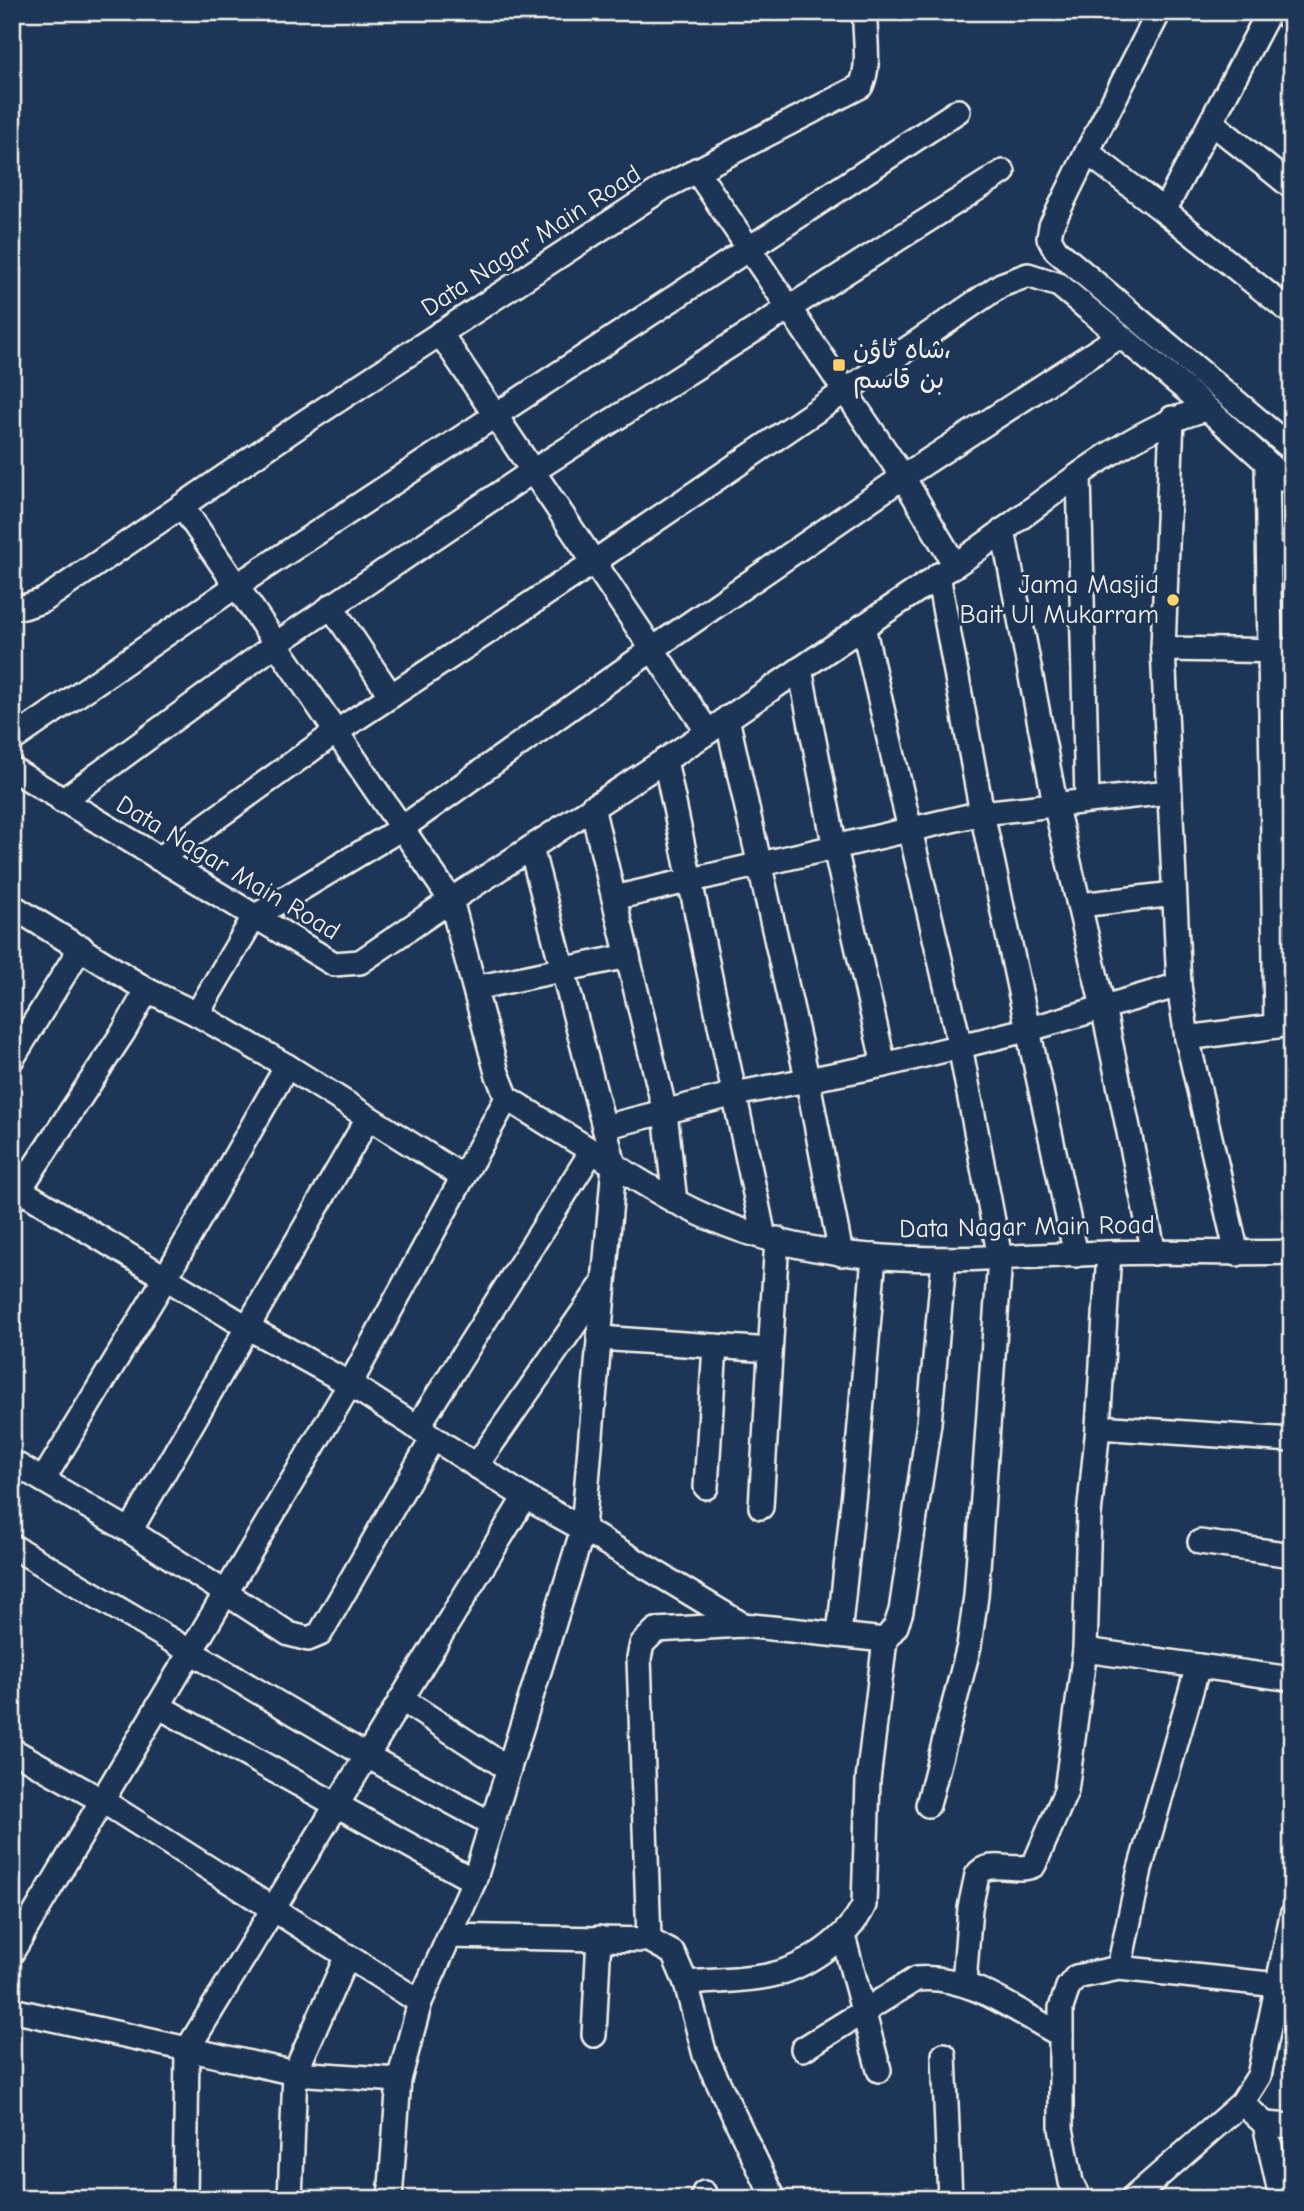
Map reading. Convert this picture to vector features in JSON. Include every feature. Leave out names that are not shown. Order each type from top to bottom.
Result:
[{"type":"street","name":"Data Nagar Main Road","points":[[12,606],[24,607],[44,600],[440,333],[663,188],[861,86],[868,69],[864,39],[865,12]]},
{"type":"street","points":[[1159,12],[1051,226],[1051,244],[1292,450]]},
{"type":"street","points":[[1164,211],[1269,12]]},
{"type":"street","points":[[1283,12],[1292,21]]},
{"type":"street","points":[[12,740],[236,586],[958,111]]},
{"type":"street","points":[[1211,122],[1292,187]]},
{"type":"street","points":[[1087,152],[1292,313]]},
{"type":"street","points":[[696,170],[903,477],[947,570],[982,813],[1076,1255]]},
{"type":"street","points":[[62,801],[331,606],[533,471],[1003,172]]},
{"type":"street","points":[[159,859],[336,732],[594,562],[1002,285],[1028,275],[1059,285],[1292,485]]},
{"type":"street","points":[[440,333],[708,732]]},
{"type":"street","points":[[197,1014],[254,917],[402,828],[653,649],[903,477],[1120,335]]},
{"type":"street","name":"Data Nagar Main Road","points":[[12,769],[320,958],[334,964],[360,962],[708,732],[947,570],[1079,475],[1172,418],[1206,409]]},
{"type":"street","points":[[1172,418],[1163,649],[1179,985],[1187,1038],[1237,1254]]},
{"type":"street","points":[[1187,1038],[1284,1025],[1281,555],[1267,463]]},
{"type":"street","points":[[1079,475],[1087,800]]},
{"type":"street","points":[[12,1952],[19,1926],[101,1800],[350,1384],[508,1098],[497,1073],[452,900],[182,506]]},
{"type":"street","points":[[1003,530],[1055,803],[1103,1007],[1154,1253]]},
{"type":"street","points":[[331,606],[391,696]]},
{"type":"street","points":[[863,626],[960,1046],[1000,1258],[976,1596],[969,1646],[928,1805]]},
{"type":"street","points":[[1163,649],[1282,651]]},
{"type":"street","points":[[800,669],[835,848],[884,1065]]},
{"type":"street","points":[[727,718],[808,1082],[841,1254]]},
{"type":"street","points":[[665,760],[735,1094],[770,1238],[770,1350],[761,1507]]},
{"type":"street","points":[[614,898],[982,813],[1168,792]]},
{"type":"street","points":[[592,807],[666,1112],[675,1202]]},
{"type":"street","points":[[390,2199],[399,2080],[420,2002],[474,1881],[583,1529],[614,1165],[531,848]]},
{"type":"street","points":[[1080,905],[1174,894]]},
{"type":"street","points":[[12,906],[82,947],[147,990],[197,1014],[288,1066],[463,1177]]},
{"type":"street","points":[[12,1059],[82,947]]},
{"type":"street","points":[[475,988],[628,956]]},
{"type":"street","points":[[604,1127],[735,1094],[808,1082],[1030,1029],[1179,985]]},
{"type":"street","points":[[147,990],[124,1031],[14,1192],[350,1384],[524,1497],[583,1529],[743,1625]]},
{"type":"street","points":[[43,1480],[166,1277],[288,1066]]},
{"type":"street","name":"Data Nagar Main Road","points":[[508,1098],[675,1202],[723,1224],[841,1254],[944,1261],[1109,1253],[1292,1252]]},
{"type":"street","points":[[130,1531],[368,1118]]},
{"type":"street","points":[[12,1462],[130,1531],[289,1634],[308,1639],[320,1634],[425,1433],[592,1151]]},
{"type":"street","points":[[964,1983],[970,1908],[977,1875],[989,1867],[1027,1869],[1034,1865],[1066,1791],[1084,1650],[1089,1515],[1098,1427],[1109,1253]]},
{"type":"street","points":[[839,1635],[874,1256]]},
{"type":"street","points":[[686,1983],[767,1976],[807,1959],[843,1936],[864,1905],[868,1780],[885,1640],[896,1626],[901,1611],[929,1423],[944,1261]]},
{"type":"street","points":[[476,1466],[604,1282]]},
{"type":"street","points":[[599,1338],[770,1350]]},
{"type":"street","points":[[706,1487],[715,1346]]},
{"type":"street","points":[[1098,1427],[1292,1440]]},
{"type":"street","points":[[185,2199],[187,2050],[524,1497]]},
{"type":"street","points":[[1200,1542],[1292,1555]]},
{"type":"street","points":[[12,1546],[367,1756],[492,1824]]},
{"type":"street","points":[[649,1940],[641,1709],[642,1644],[656,1630],[743,1625],[885,1640]]},
{"type":"street","points":[[1084,1650],[1292,1679]]},
{"type":"street","points":[[1119,1968],[1140,1869],[1198,1666]]},
{"type":"street","points":[[401,1699],[509,1769]]},
{"type":"street","points":[[158,1706],[474,1881]]},
{"type":"street","points":[[12,1750],[101,1800],[420,2002]]},
{"type":"street","points":[[1132,2199],[1242,2103],[1259,2076],[1292,1915]]},
{"type":"street","points":[[843,1936],[879,2070]]},
{"type":"street","points":[[449,1937],[649,1940],[673,1953],[686,1983],[705,2055],[774,2199]]},
{"type":"street","points":[[594,2035],[599,1938]]},
{"type":"street","points":[[290,2199],[295,2073],[347,1956]]},
{"type":"street","points":[[1079,2199],[1071,2182],[1061,2128],[1061,2008],[1068,1987],[1076,1977],[1119,1968],[1278,1985]]},
{"type":"street","points":[[803,2049],[916,1979],[940,1978],[964,1983],[1061,2035]]},
{"type":"street","points":[[12,2010],[295,2073],[399,2080]]},
{"type":"street","points":[[944,2055],[950,2199]]},
{"type":"street","points":[[1242,2103],[1265,2124],[1279,2188],[1286,2199]]},
{"type":"street","points":[[1265,2124],[1292,2126]]},
{"type":"place","name":"شاہ ٹاؤن، بن قاسم","points":[[839,365]]},
{"type":"place","name":"Jama Masjid Bait Ul Mukarram","points":[[1173,600]]}]
